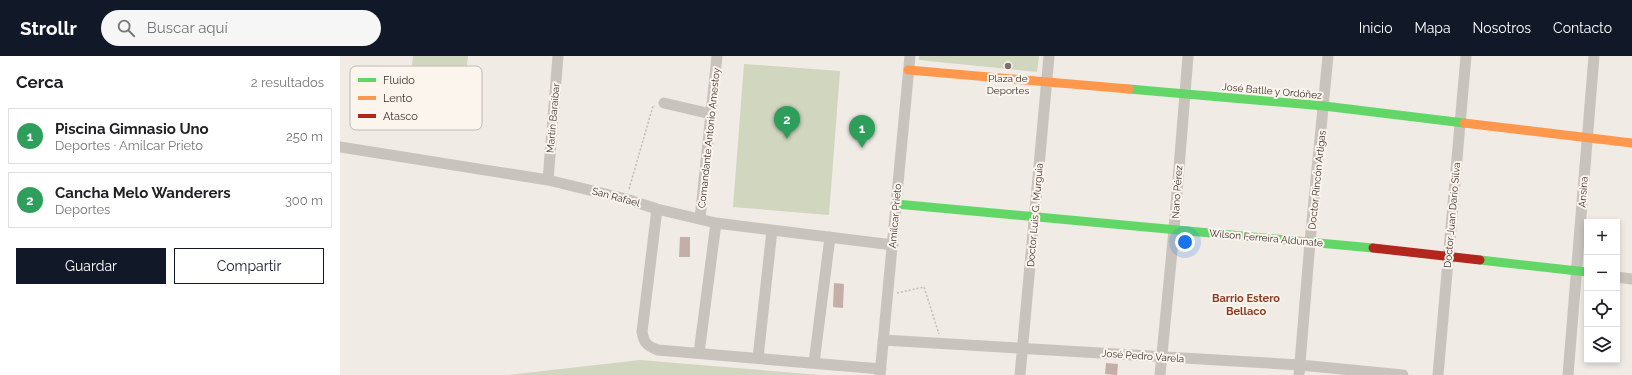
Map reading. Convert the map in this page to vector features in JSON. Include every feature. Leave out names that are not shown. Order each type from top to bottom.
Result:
[{"type":"street","name":"Martín Baraibar","points":[[548,180],[558,56]]},
{"type":"street","name":"Comandante Antonio Amestoy","points":[[700,219],[717,56]]},
{"type":"street","name":"Amilcar Prieto","points":[[880,372],[910,56]]},
{"type":"street","name":"Doctor Luis G. Murguia","points":[[1020,375],[1049,56]]},
{"type":"street","name":"Nano Pérez","points":[[1160,375],[1174,230],[1188,56]]},
{"type":"street","name":"Doctor Rincón Artigas","points":[[1300,370],[1310,242],[1328,56]]},
{"type":"street","name":"Doctor Juan Dario Silva","points":[[1438,375],[1466,56]]},
{"type":"street","name":"Ansina","points":[[1568,375],[1582,272],[1588,137],[1594,56]]},
{"type":"street","name":"José Batlle y Ordóñez","points":[[908,70],[1324,106],[1632,143]]},
{"type":"street","points":[[664,103],[711,114]]},
{"type":"street","name":"San Rafael","points":[[340,147],[548,180],[626,199],[657,209],[716,222],[893,245]]},
{"type":"street","name":"Wilson Ferreira Aldunate","points":[[896,204],[1310,242],[1448,256],[1582,272]]},
{"type":"street","points":[[657,209],[642,332],[644,342],[649,346],[658,350],[814,363],[880,372]]},
{"type":"street","points":[[699,353],[716,222]]},
{"type":"street","points":[[758,358],[772,230]]},
{"type":"street","points":[[814,363],[830,237]]},
{"type":"street","points":[[1620,277],[1632,279]]},
{"type":"street","name":"José Pedro Varela","points":[[883,340],[1161,357],[1300,370],[1403,375]]},
{"type":"path","points":[[626,199],[653,106],[664,103]]},
{"type":"path","points":[[888,294],[924,287],[943,343]]},
{"type":"green space","points":[[413,56],[468,56],[467,66],[412,66]]},
{"type":"green space","name":"Plaza de Deportes","points":[[919,56],[1039,56],[1037,72],[919,60]]},
{"type":"green space","points":[[744,64],[840,71],[829,215],[733,207]]},
{"type":"green space","points":[[640,360],[820,375],[507,375]]},
{"type":"building","points":[[680,237],[690,237],[690,257],[679,257]]},
{"type":"building","points":[[834,283],[844,284],[843,308],[833,307]]},
{"type":"building","points":[[1106,363],[1118,364],[1117,375],[1105,374]]},
{"type":"traffic: fast","points":[[1129,89],[1324,106],[1464,123]]},
{"type":"traffic: fast","points":[[896,204],[1373,248]]},
{"type":"traffic: fast","points":[[1480,260],[1584,272]]},
{"type":"traffic: slow","points":[[908,70],[1129,89]]},
{"type":"traffic: slow","points":[[1464,123],[1632,143]]},
{"type":"traffic: jam","points":[[1373,248],[1480,260]]},
{"type":"place","name":"Plaza de Deportes","points":[[1008,66]]},
{"type":"place","name":"Cancha Melo Wanderers","points":[[787,139]]},
{"type":"place","name":"Piscina Gimnasio Uno","points":[[862,148]]},
{"type":"district","name":"Barrio Estero Bellaco","points":[[1246,304]]}]
